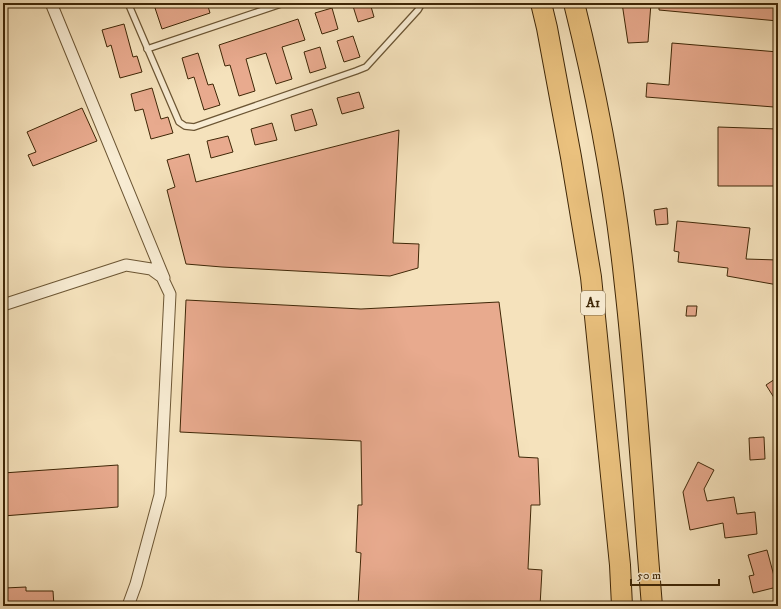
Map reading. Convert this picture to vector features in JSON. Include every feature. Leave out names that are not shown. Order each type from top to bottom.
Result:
[{"type":"highway","name":"A1","points":[[541,3],[571,157],[591,277],[620,565],[622,606]]},
{"type":"highway","name":"A1","points":[[574,3],[595,102],[612,194],[625,286],[652,606]]},
{"type":"street","points":[[51,3],[170,294],[160,495],[136,584],[128,606]]},
{"type":"street","points":[[3,304],[126,266],[150,269],[162,277],[170,294]]},
{"type":"lane","points":[[128,3],[179,122],[185,126],[194,127],[356,72],[366,67],[418,10],[422,3]]},
{"type":"lane","points":[[147,49],[284,3]]},
{"type":"building","points":[[169,3],[207,3],[210,13],[162,29],[155,8]]},
{"type":"building","points":[[352,3],[370,3],[374,17],[358,22]]},
{"type":"building","points":[[622,3],[651,3],[648,42],[628,43]]},
{"type":"building","points":[[659,3],[778,3],[778,21],[659,10]]},
{"type":"building","points":[[332,8],[338,29],[322,34],[315,13]]},
{"type":"building","points":[[298,19],[305,40],[282,47],[292,79],[276,84],[266,53],[246,59],[255,91],[239,96],[230,65],[225,66],[219,45]]},
{"type":"building","points":[[124,24],[133,57],[137,56],[142,72],[120,78],[111,45],[107,47],[102,30]]},
{"type":"building","points":[[353,36],[360,57],[344,62],[337,41]]},
{"type":"building","points":[[672,43],[778,52],[778,93],[775,93],[774,107],[646,97],[647,83],[669,85]]},
{"type":"building","points":[[320,47],[326,68],[310,73],[304,52]]},
{"type":"building","points":[[198,53],[208,85],[213,84],[220,105],[204,110],[194,77],[188,79],[182,58]]},
{"type":"building","points":[[152,88],[161,119],[168,117],[173,133],[151,139],[143,109],[135,111],[131,94]]},
{"type":"building","points":[[359,92],[364,108],[342,114],[337,98]]},
{"type":"building","points":[[82,108],[97,141],[33,166],[28,155],[36,152],[27,132]]},
{"type":"building","points":[[312,109],[317,125],[295,131],[291,115]]},
{"type":"building","points":[[272,123],[277,140],[255,145],[251,129]]},
{"type":"building","points":[[718,127],[778,129],[778,186],[718,186]]},
{"type":"building","points":[[399,130],[393,243],[419,244],[418,268],[390,276],[186,264],[167,190],[175,187],[167,160],[189,154],[196,182]]},
{"type":"building","points":[[228,136],[233,152],[211,158],[207,141]]},
{"type":"building","points":[[667,208],[668,224],[656,225],[654,210]]},
{"type":"building","points":[[677,221],[750,228],[746,259],[778,260],[778,285],[727,276],[728,268],[678,262],[679,252],[674,251]]},
{"type":"building","points":[[186,300],[361,309],[499,302],[519,457],[538,458],[540,505],[531,505],[528,569],[542,570],[540,606],[358,606],[361,553],[356,552],[358,505],[362,505],[361,441],[180,432]]},
{"type":"building","points":[[687,306],[697,306],[696,316],[686,316]]},
{"type":"building","points":[[778,377],[778,404],[766,385]]},
{"type":"building","points":[[764,437],[765,459],[750,460],[749,438]]},
{"type":"building","points":[[698,462],[714,470],[704,489],[707,501],[734,497],[737,514],[755,512],[757,534],[725,538],[723,523],[690,530],[683,492]]},
{"type":"building","points":[[118,465],[118,507],[3,516],[3,473]]},
{"type":"building","points":[[767,550],[777,587],[753,593],[749,576],[754,575],[748,555]]},
{"type":"building","points":[[26,587],[26,591],[53,591],[54,606],[5,606],[5,588]]}]
